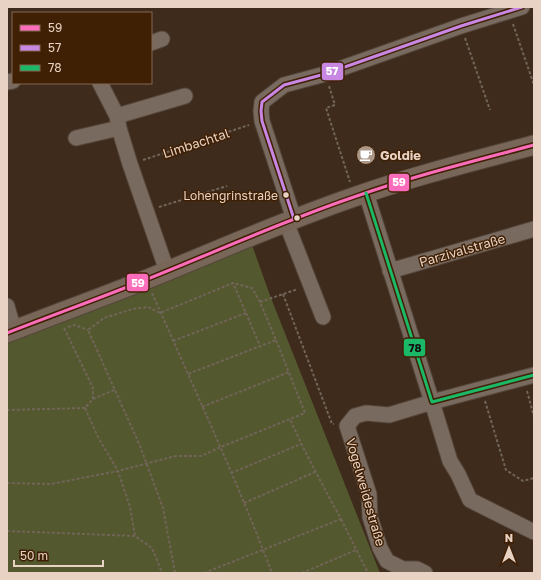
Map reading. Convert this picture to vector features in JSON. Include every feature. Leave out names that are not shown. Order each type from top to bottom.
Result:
[{"type":"main road","points":[[10,332],[146,280],[290,220],[360,194],[443,169],[534,145]]},
{"type":"street","points":[[323,317],[290,220],[262,121],[262,102],[284,86],[325,74],[461,26],[516,9]]},
{"type":"street","points":[[100,84],[118,122],[130,164],[167,271]]},
{"type":"street","points":[[76,138],[185,96]]},
{"type":"street","points":[[360,194],[390,271],[450,461],[470,500],[534,532]]},
{"type":"street","name":"Parzivalstraße","points":[[390,271],[534,229]]},
{"type":"street","points":[[7,306],[10,332]]},
{"type":"street","name":"Vogelweidestraße","points":[[425,573],[417,569],[403,569],[387,561],[380,548],[370,518],[369,494],[347,426],[355,416],[366,413],[389,415],[529,376]]},
{"type":"path","points":[[516,9],[534,86]]},
{"type":"path","points":[[461,26],[490,110]]},
{"type":"path","points":[[325,74],[336,105],[326,108],[360,194]]},
{"type":"path","name":"Limbachtal","points":[[130,164],[262,121]]},
{"type":"path","points":[[146,211],[227,186]]},
{"type":"path","points":[[146,280],[221,447],[272,573]]},
{"type":"path","points":[[233,284],[260,346]]},
{"type":"path","points":[[7,483],[51,484],[118,471],[146,463],[176,456],[201,456],[305,413],[290,372],[260,302],[252,288],[233,284],[160,313],[148,307],[133,309],[104,318],[88,330],[146,463],[163,508],[175,573]]},
{"type":"path","points":[[260,302],[311,284]]},
{"type":"path","points":[[283,294],[332,424],[347,426]]},
{"type":"path","points":[[173,341],[246,313]]},
{"type":"path","points":[[64,328],[93,388],[93,399]]},
{"type":"path","points":[[188,374],[276,340]]},
{"type":"path","points":[[202,407],[290,372]]},
{"type":"path","points":[[529,376],[534,417]]},
{"type":"path","points":[[482,388],[506,470],[523,481],[534,478]]},
{"type":"path","points":[[7,410],[85,408],[93,399],[114,390]]},
{"type":"path","points":[[85,408],[98,437],[118,471],[130,507],[134,536]]},
{"type":"path","points":[[290,419],[315,472],[368,573]]},
{"type":"path","points":[[231,473],[301,444]]},
{"type":"path","points":[[244,503],[315,472]]},
{"type":"path","points":[[204,573],[340,519]]},
{"type":"path","points":[[7,531],[134,536],[152,548],[162,573]]},
{"type":"path","points":[[302,573],[356,550]]},
{"type":"green space","points":[[252,245],[271,298],[380,573],[7,573],[7,340]]},
{"type":"transit line","name":"57","points":[[294,219],[262,121],[262,102],[284,85],[325,74],[461,26],[522,7]]},
{"type":"transit line","name":"59","points":[[7,333],[128,287],[275,226],[328,206],[376,189],[534,145]]},
{"type":"transit line","name":"78","points":[[366,193],[432,402],[534,375]]},
{"type":"place","name":"Goldie","points":[[366,155]]},
{"type":"place","name":"Lohengrinstraße","points":[[286,195]]}]
